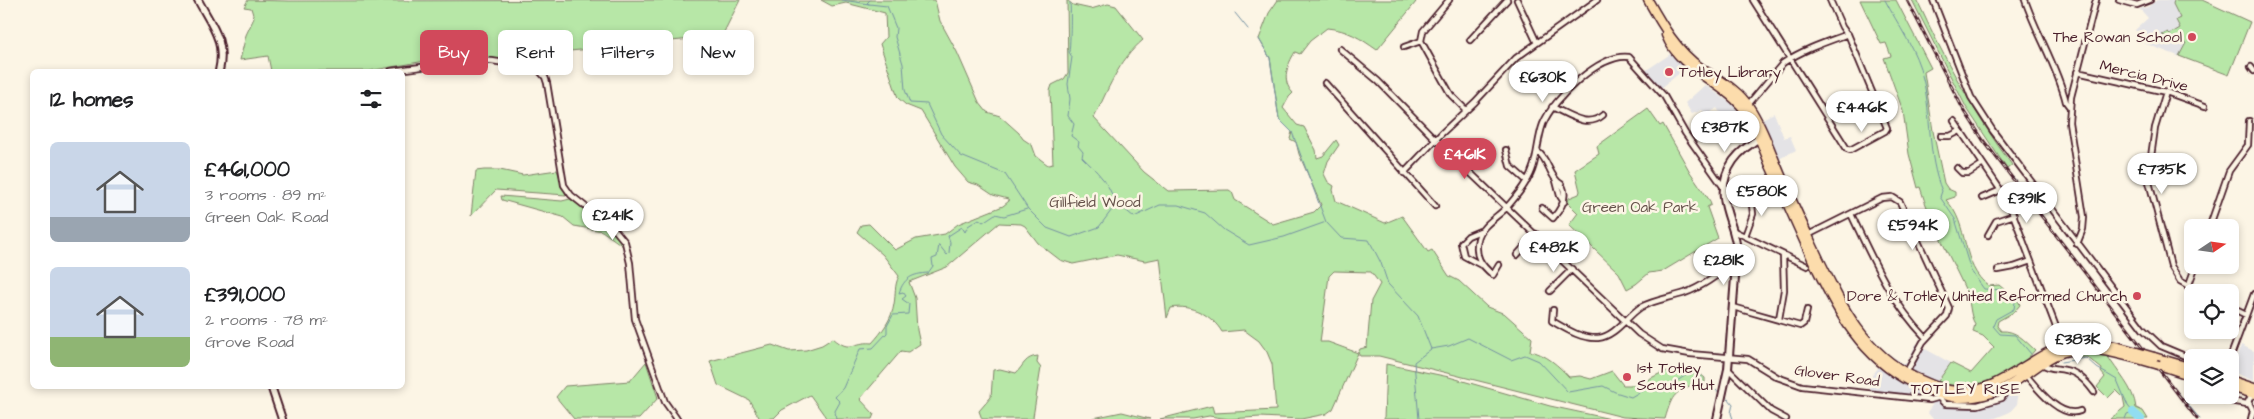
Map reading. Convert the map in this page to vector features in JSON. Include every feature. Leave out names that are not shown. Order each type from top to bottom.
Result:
[{"type":"main road","points":[[1648,0],[1663,28],[1691,59],[1728,85],[1746,107],[1762,137],[1837,309],[1864,347],[1898,375],[1939,393],[1968,398],[1989,394],[2065,349],[2105,350],[2136,354],[2184,366]]},
{"type":"main road","points":[[1805,236],[1844,310],[1857,330],[1876,351],[1906,373],[1939,393]]},
{"type":"main road","points":[[2024,372],[2037,358],[2065,349],[2096,343],[2136,354],[2159,365],[2184,373]]},
{"type":"main road","points":[[2239,384],[2254,391]]},
{"type":"main road","points":[[2239,388],[2254,391]]},
{"type":"street","points":[[198,0],[221,44],[222,60],[220,69]]},
{"type":"street","points":[[1449,0],[1423,31],[1421,41],[1451,95],[1466,110]]},
{"type":"street","points":[[1470,40],[1507,0]]},
{"type":"street","points":[[1518,0],[1537,43]]},
{"type":"street","points":[[1404,173],[1513,60],[1597,0]]},
{"type":"street","points":[[1752,0],[1847,149],[1850,150],[1885,131],[1887,128],[1847,34],[1830,0]]},
{"type":"street","points":[[1933,0],[1971,97],[1993,131],[2077,244],[2148,334],[2161,346],[2184,356]]},
{"type":"street","points":[[2025,0],[2039,36],[2057,70],[2066,102],[2069,106]]},
{"type":"street","points":[[2077,244],[2083,229],[2084,217],[2069,122],[2069,106],[2096,0]]},
{"type":"street","points":[[2118,0],[2137,5],[2150,0]]},
{"type":"street","points":[[1746,107],[1783,63],[1790,58],[1847,34]]},
{"type":"street","points":[[1404,47],[1421,41]]},
{"type":"street","name":"Glover Road","points":[[1340,49],[1378,81],[1436,140],[1639,334],[1662,349],[1690,354],[1750,359],[1777,377],[1802,386],[1930,400],[1939,393]]},
{"type":"street","points":[[1499,265],[1492,275],[1481,265],[1464,256],[1461,243],[1468,236],[1480,231],[1507,207],[1527,181],[1534,167],[1542,126],[1552,107],[1570,87],[1590,71],[1615,59],[1629,57],[1664,96],[1685,133],[1725,189]]},
{"type":"street","points":[[405,69],[474,60],[509,62],[532,67],[541,72],[547,83],[564,185],[571,195],[616,230],[625,242],[630,263],[635,319],[665,402],[677,419]]},
{"type":"street","name":"Mercia Drive","points":[[2077,72],[2166,92],[2205,106]]},
{"type":"street","points":[[1325,83],[1435,206]]},
{"type":"street","points":[[2166,92],[2155,128],[2148,178],[2171,266],[2184,284]]},
{"type":"street","points":[[1552,107],[1575,118],[1590,122],[1603,115]]},
{"type":"street","points":[[2212,219],[2230,171],[2248,145],[2249,120]]},
{"type":"street","points":[[1954,121],[2001,190],[2014,215],[2065,349]]},
{"type":"street","points":[[1942,136],[1950,136],[1960,131]]},
{"type":"street","points":[[1719,418],[1728,369],[1736,260],[1736,243],[1724,198],[1725,189],[1730,167],[1737,154],[1744,147],[1762,137]]},
{"type":"street","points":[[1506,150],[1510,166],[1527,181]]},
{"type":"street","points":[[1537,151],[1545,159],[1556,181],[1562,184],[1565,189],[1564,202],[1553,218],[1542,208]]},
{"type":"street","points":[[1958,168],[1962,173],[1967,174],[1983,164]]},
{"type":"street","points":[[1982,198],[2001,190]]},
{"type":"street","points":[[1746,236],[1753,214],[1751,196]]},
{"type":"street","points":[[1805,236],[1884,197],[1892,197],[1901,204],[1949,306],[1947,316],[1926,338],[1906,373]]},
{"type":"street","points":[[1851,214],[1892,296],[1907,318],[1926,338]]},
{"type":"street","points":[[1988,235],[1996,221],[2014,215]]},
{"type":"street","points":[[1480,231],[1477,250],[1481,265]]},
{"type":"street","points":[[1734,231],[1807,266]]},
{"type":"street","points":[[1516,255],[1536,234]]},
{"type":"street","points":[[1779,319],[1784,290],[1783,255]]},
{"type":"street","points":[[1553,310],[1552,321],[1574,333],[1586,337],[1605,336],[1650,303],[1700,286],[1719,275],[1736,260]]},
{"type":"street","points":[[1998,270],[2014,268],[2031,261]]},
{"type":"street","points":[[1550,291],[1572,269]]},
{"type":"street","points":[[2233,349],[2254,294]]},
{"type":"street","points":[[1733,307],[1801,326],[1804,323],[1807,310]]},
{"type":"street","points":[[2239,312],[2246,315]]},
{"type":"street","points":[[2041,363],[2050,368],[2071,372],[2088,382],[2094,392]]},
{"type":"street","points":[[1728,369],[1770,411],[1786,419]]},
{"type":"street","points":[[2024,372],[2057,411],[2067,415],[2080,411]]},
{"type":"street","points":[[272,389],[282,419]]},
{"type":"street","points":[[2249,403],[2254,391]]},
{"type":"street","points":[[2239,403],[2249,403]]},
{"type":"street","points":[[2249,403],[2253,409],[2251,418]]},
{"type":"shaded area","name":"The Rowan School","points":[[2157,0],[2202,0],[2250,22],[2229,75],[2146,44],[2135,30],[2148,18],[2140,9],[2148,7]]},
{"type":"shaded area","points":[[1672,53],[1687,67],[1660,89],[1645,71]]},
{"type":"shaded area","points":[[1705,85],[1733,105],[1741,116],[1728,125],[1717,108],[1707,115],[1702,110],[1692,114],[1685,103]]},
{"type":"shaded area","points":[[1774,113],[1784,138],[1790,136],[1796,150],[1779,159],[1762,119]]},
{"type":"shaded area","points":[[1916,344],[1951,363],[1938,380],[1946,383],[1941,397],[1955,400],[2013,385],[2018,398],[2017,404],[2010,412],[1993,419],[1933,419],[1927,412],[1933,404],[1869,397],[1870,378],[1879,367],[1890,355],[1904,364],[1907,363]]},
{"type":"shaded area","points":[[2241,345],[2254,351],[2254,381],[2239,375],[2239,352]]},
{"type":"green space","points":[[248,0],[740,0],[725,30],[683,30],[683,40],[673,41],[673,30],[583,30],[583,50],[573,51],[573,30],[498,30],[498,59],[488,57],[488,30],[420,30],[420,62],[380,69],[271,69],[268,56],[240,60],[246,35],[254,18],[251,8],[244,7]]},
{"type":"green space","name":"Gillfield Wood","points":[[821,0],[935,0],[940,21],[957,52],[979,102],[987,112],[1000,116],[1019,133],[1023,139],[1032,145],[1036,156],[1048,165],[1053,164],[1050,91],[1052,85],[1064,79],[1068,73],[1067,0],[1073,5],[1091,9],[1108,4],[1116,6],[1143,40],[1134,48],[1120,67],[1094,118],[1144,172],[1168,191],[1229,190],[1232,192],[1235,200],[1273,224],[1314,212],[1321,205],[1299,154],[1296,142],[1290,139],[1292,132],[1279,119],[1270,58],[1259,39],[1269,13],[1278,0],[1414,0],[1416,2],[1377,50],[1354,35],[1327,28],[1310,41],[1300,54],[1295,52],[1290,62],[1286,78],[1289,88],[1293,93],[1283,108],[1297,125],[1304,127],[1316,150],[1317,158],[1323,156],[1336,140],[1339,145],[1328,161],[1324,174],[1328,182],[1334,186],[1333,190],[1336,201],[1385,223],[1402,216],[1428,252],[1432,250],[1449,276],[1459,281],[1487,307],[1505,314],[1532,338],[1530,351],[1547,358],[1569,377],[1580,376],[1591,379],[1612,371],[1623,385],[1637,385],[1665,371],[1677,373],[1693,370],[1705,378],[1705,385],[1697,382],[1675,395],[1665,419],[1623,417],[1379,356],[1360,356],[1358,353],[1333,409],[1326,414],[1301,419],[1260,417],[1229,419],[1209,416],[1193,419],[1160,419],[1212,406],[1214,413],[1276,410],[1272,364],[1267,352],[1259,341],[1244,330],[1222,332],[1207,316],[1193,309],[1171,308],[1167,318],[1160,258],[1145,261],[1117,255],[1073,264],[1060,260],[1038,243],[1025,226],[1021,224],[999,223],[947,267],[909,282],[915,298],[920,344],[908,352],[901,351],[860,399],[874,414],[872,419],[827,419],[810,395],[782,410],[774,418],[760,419],[749,400],[718,385],[710,361],[772,345],[789,351],[806,350],[822,345],[833,338],[839,343],[848,346],[872,343],[889,320],[899,276],[883,255],[857,232],[861,225],[869,224],[895,250],[916,239],[945,234],[958,224],[1003,206],[1009,201],[968,182],[955,167],[921,111],[906,105],[898,98],[880,44],[886,37],[885,13],[846,3],[832,6]],"holes":[[[1334,271],[1371,272],[1380,284],[1371,301],[1367,347],[1360,349],[1358,353],[1328,342],[1320,342],[1329,276]]]},
{"type":"green space","points":[[1860,0],[1896,0],[1931,68],[1924,72],[1933,131],[1944,183],[1948,189],[1955,192],[1955,197],[1946,200],[1954,210],[1959,221],[1973,268],[1989,286],[1999,285],[2019,302],[2020,305],[2014,312],[1998,321],[1997,326],[2001,331],[2011,332],[2020,336],[2035,350],[2020,365],[1989,383],[1978,386],[1954,387],[1938,381],[1951,363],[1971,373],[1994,347],[1983,336],[1973,332],[1975,324],[1966,291],[1935,227],[1920,187],[1918,188],[1909,154],[1903,111],[1884,58],[1891,56],[1886,43],[1881,44]]},
{"type":"green space","points":[[1912,0],[1917,0],[1960,85],[2012,165],[2007,169],[1966,107]]},
{"type":"green space","name":"The Rowan School","points":[[2174,0],[2202,0],[2250,22],[2229,75],[2179,56],[2186,43],[2162,35],[2168,32],[2170,34],[2180,28],[2176,20],[2180,18],[2173,4]]},
{"type":"green space","name":"Green Oak Park","points":[[1648,109],[1660,126],[1663,124],[1690,172],[1710,201],[1711,205],[1707,207],[1718,238],[1663,271],[1649,273],[1627,289],[1619,273],[1569,225],[1578,213],[1568,203],[1569,198],[1579,194],[1580,191],[1575,170],[1599,154],[1597,146]]},
{"type":"green space","points":[[500,170],[523,175],[557,170],[566,195],[496,190],[471,216],[476,171]]},
{"type":"green space","points":[[501,196],[562,201],[570,199],[614,231],[623,246],[602,231],[574,226],[563,217],[502,200]]},
{"type":"green space","points":[[2093,353],[2107,355],[2129,387],[2136,408],[2143,411],[2148,419],[2110,419],[2125,407],[2123,397],[2116,390],[2108,398],[2097,387],[2105,377],[2101,372],[2102,369],[2087,357],[2072,358],[2071,355]]},
{"type":"green space","points":[[1038,356],[1037,363],[1041,368],[1034,419],[982,419],[979,411],[991,397],[993,370],[1000,369],[1016,373],[1027,360]]},
{"type":"green space","points":[[646,362],[658,398],[639,419],[574,419],[556,397],[565,386],[630,381]]},
{"type":"green space","points":[[1386,364],[1449,377],[1550,406],[1611,419],[1384,419]]},
{"type":"green space","points":[[1122,412],[1150,419],[1091,419],[1093,418]]},
{"type":"waterway","points":[[842,0],[869,4]]},
{"type":"waterway","points":[[870,0],[867,3],[887,6],[896,28],[895,37],[903,64],[905,90],[910,103],[927,104],[941,134],[961,156],[1005,174],[1028,209],[1047,228],[1071,237],[1099,227],[1117,203],[1134,217],[1160,205],[1178,205],[1205,213],[1224,230],[1249,245],[1284,237],[1326,222],[1341,238],[1369,240],[1381,263],[1388,284],[1418,316],[1431,349],[1449,346],[1468,338],[1511,360],[1525,355],[1539,361],[1568,392],[1603,386],[1631,397],[1648,387],[1661,392],[1686,375],[1693,373],[1702,378],[1704,388],[1718,391]]},
{"type":"waterway","points":[[1885,0],[1912,48],[1920,69],[1926,93],[1934,164],[1942,191],[1940,197],[1955,219],[1971,271],[1984,289],[2003,290],[2015,302],[2014,309],[1996,319],[1993,326],[2000,334],[2015,335],[2031,354]]},
{"type":"waterway","points":[[1070,3],[1069,52],[1072,57],[1068,84],[1070,99],[1068,116],[1074,124],[1071,136],[1079,142],[1078,146],[1083,152],[1082,157],[1104,180],[1116,203]]},
{"type":"waterway","points":[[1235,13],[1248,29]]},
{"type":"waterway","points":[[1259,39],[1270,58],[1279,119],[1292,132],[1326,222]]},
{"type":"waterway","points":[[2013,177],[2142,348]]},
{"type":"waterway","points":[[836,419],[835,411],[840,402],[835,397],[843,388],[860,349],[873,348],[887,333],[887,326],[893,315],[908,314],[909,304],[902,299],[906,296],[903,292],[899,293],[906,280],[917,274],[928,273],[933,266],[932,259],[937,257],[939,245],[947,255],[950,242],[948,236],[962,227],[965,232],[968,226],[979,219],[983,222],[995,214],[1004,216],[1027,209]]},
{"type":"waterway","points":[[1419,419],[1414,362],[1431,349]]},
{"type":"waterway","points":[[2061,362],[2086,358],[2097,368],[2117,380],[2128,406],[2133,412],[2127,414],[2125,419]]},
{"type":"waterway","points":[[2162,373],[2200,419]]},
{"type":"waterway","points":[[1728,398],[1733,404],[1731,413],[1733,419]]},
{"type":"waterway","points":[[2133,412],[2141,419]]},
{"type":"railway","points":[[1907,0],[1962,107],[1983,140],[2197,419]]},
{"type":"place","name":"The Rowan School","points":[[2192,37]]},
{"type":"place","name":"Totley Library","points":[[1669,72]]},
{"type":"place","name":"Dore & Totley United Reformed Church","points":[[2137,296]]},
{"type":"place","name":"1st Totley Scouts Hut","points":[[1627,377]]},
{"type":"district","name":"TOTLEY RISE","points":[[1966,389]]}]
